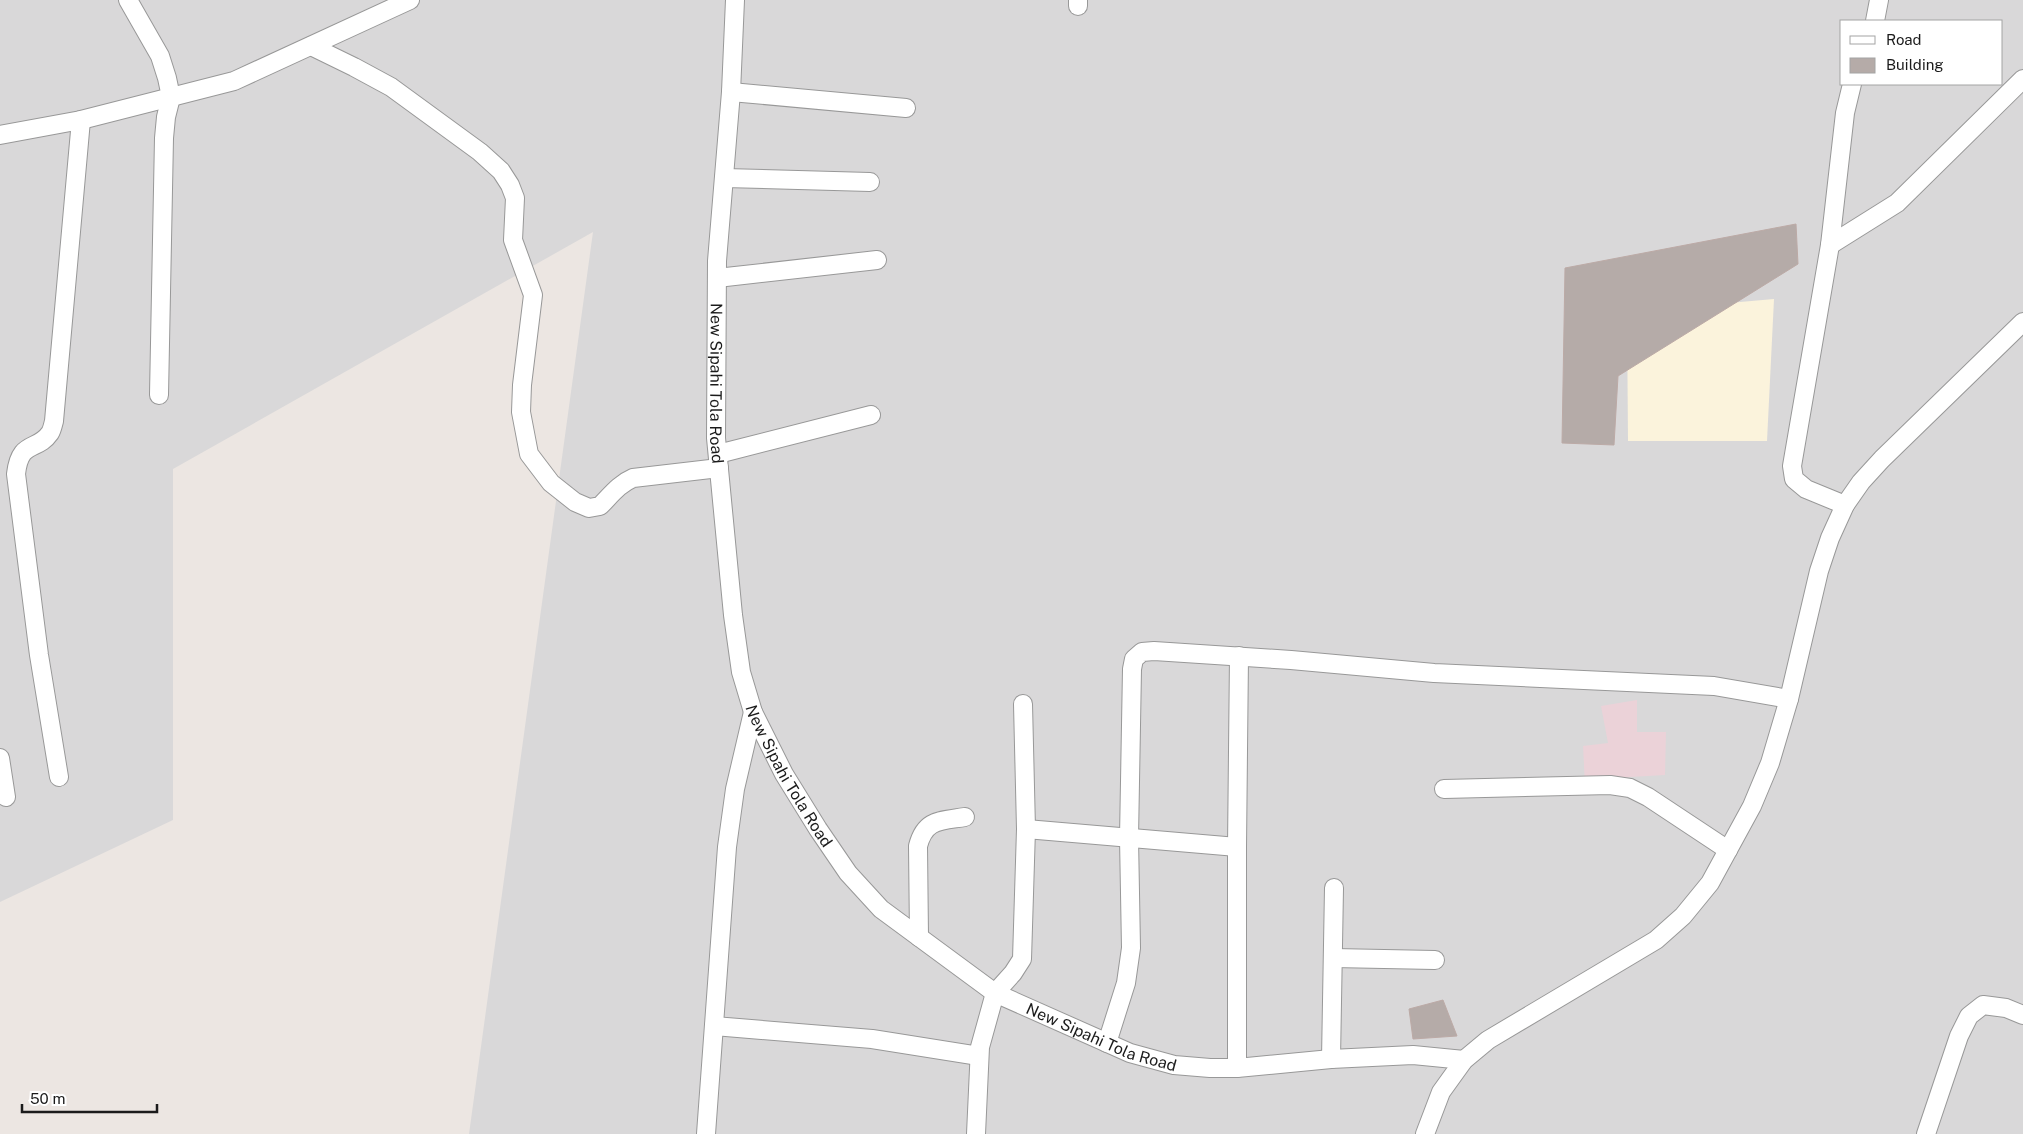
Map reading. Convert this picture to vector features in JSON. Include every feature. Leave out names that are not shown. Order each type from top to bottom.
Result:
[{"type":"street","points":[[128,0],[160,56],[171,97],[166,117],[164,138],[159,395]]},
{"type":"street","points":[[0,135],[81,120],[234,82],[410,0]]},
{"type":"street","name":"New Sipahi Tola Road","points":[[735,0],[717,278],[716,438],[733,615],[741,672],[753,712],[784,774],[848,873],[881,909],[995,993],[1130,1053],[1174,1065],[1210,1068],[1237,1068],[1331,1059],[1413,1055],[1464,1060]]},
{"type":"street","points":[[1875,20],[1879,0]]},
{"type":"street","points":[[310,46],[354,66],[406,98],[480,152],[501,171],[510,185],[515,198],[513,240],[533,296],[522,384],[521,412],[530,454],[551,482],[575,502],[589,508],[600,506],[620,485],[633,478],[718,461],[871,415]]},
{"type":"street","points":[[1830,245],[1897,202],[2023,79]]},
{"type":"street","points":[[1844,505],[1806,489],[1794,479],[1792,466],[1830,245],[1845,113],[1852,85]]},
{"type":"street","points":[[730,92],[906,108]]},
{"type":"street","points":[[59,777],[39,655],[16,474],[18,459],[26,450],[50,433],[54,421],[81,120]]},
{"type":"street","points":[[724,178],[870,182]]},
{"type":"street","points":[[717,278],[877,260]]},
{"type":"street","points":[[1425,1134],[1441,1092],[1464,1060],[1488,1040],[1656,940],[1683,916],[1710,883],[1752,806],[1770,763],[1789,699],[1819,571],[1844,505],[1861,482],[1882,459],[2021,327]]},
{"type":"street","points":[[1108,1044],[1126,983],[1131,948],[1129,838],[1134,658],[1142,652],[1240,656],[1434,673],[1714,686],[1789,699]]},
{"type":"street","points":[[1237,1068],[1237,846],[1240,656]]},
{"type":"street","points":[[976,1134],[980,1047],[995,993],[1013,973],[1022,959],[1026,829],[1023,704]]},
{"type":"street","points":[[706,1134],[727,847],[735,789],[753,712]]},
{"type":"street","points":[[0,758],[6,797]]},
{"type":"street","points":[[1444,789],[1610,785],[1630,788],[1648,797],[1728,850]]},
{"type":"street","points":[[919,937],[918,846],[922,832],[932,823],[965,817]]},
{"type":"street","points":[[1026,829],[1237,846]]},
{"type":"street","points":[[1331,1059],[1334,888]]},
{"type":"street","points":[[1333,958],[1435,960]]},
{"type":"street","points":[[1926,1134],[1959,1036],[1969,1016],[1983,1005],[2006,1008],[2023,1015]]},
{"type":"street","points":[[714,1026],[872,1039],[980,1056]]},
{"type":"shaded area","points":[[0,0],[2023,0],[2023,1134],[469,1134],[593,232],[173,469],[173,820],[0,902]]},
{"type":"shaded area","points":[[1774,299],[1767,441],[1628,441],[1627,312]]},
{"type":"shaded area","points":[[1637,700],[1637,732],[1666,732],[1665,775],[1630,777],[1585,785],[1583,746],[1608,743],[1601,706]]},
{"type":"building","points":[[1796,224],[1798,264],[1618,376],[1614,445],[1562,443],[1565,268]]},
{"type":"building","points":[[1443,1000],[1457,1036],[1413,1039],[1409,1009]]}]
